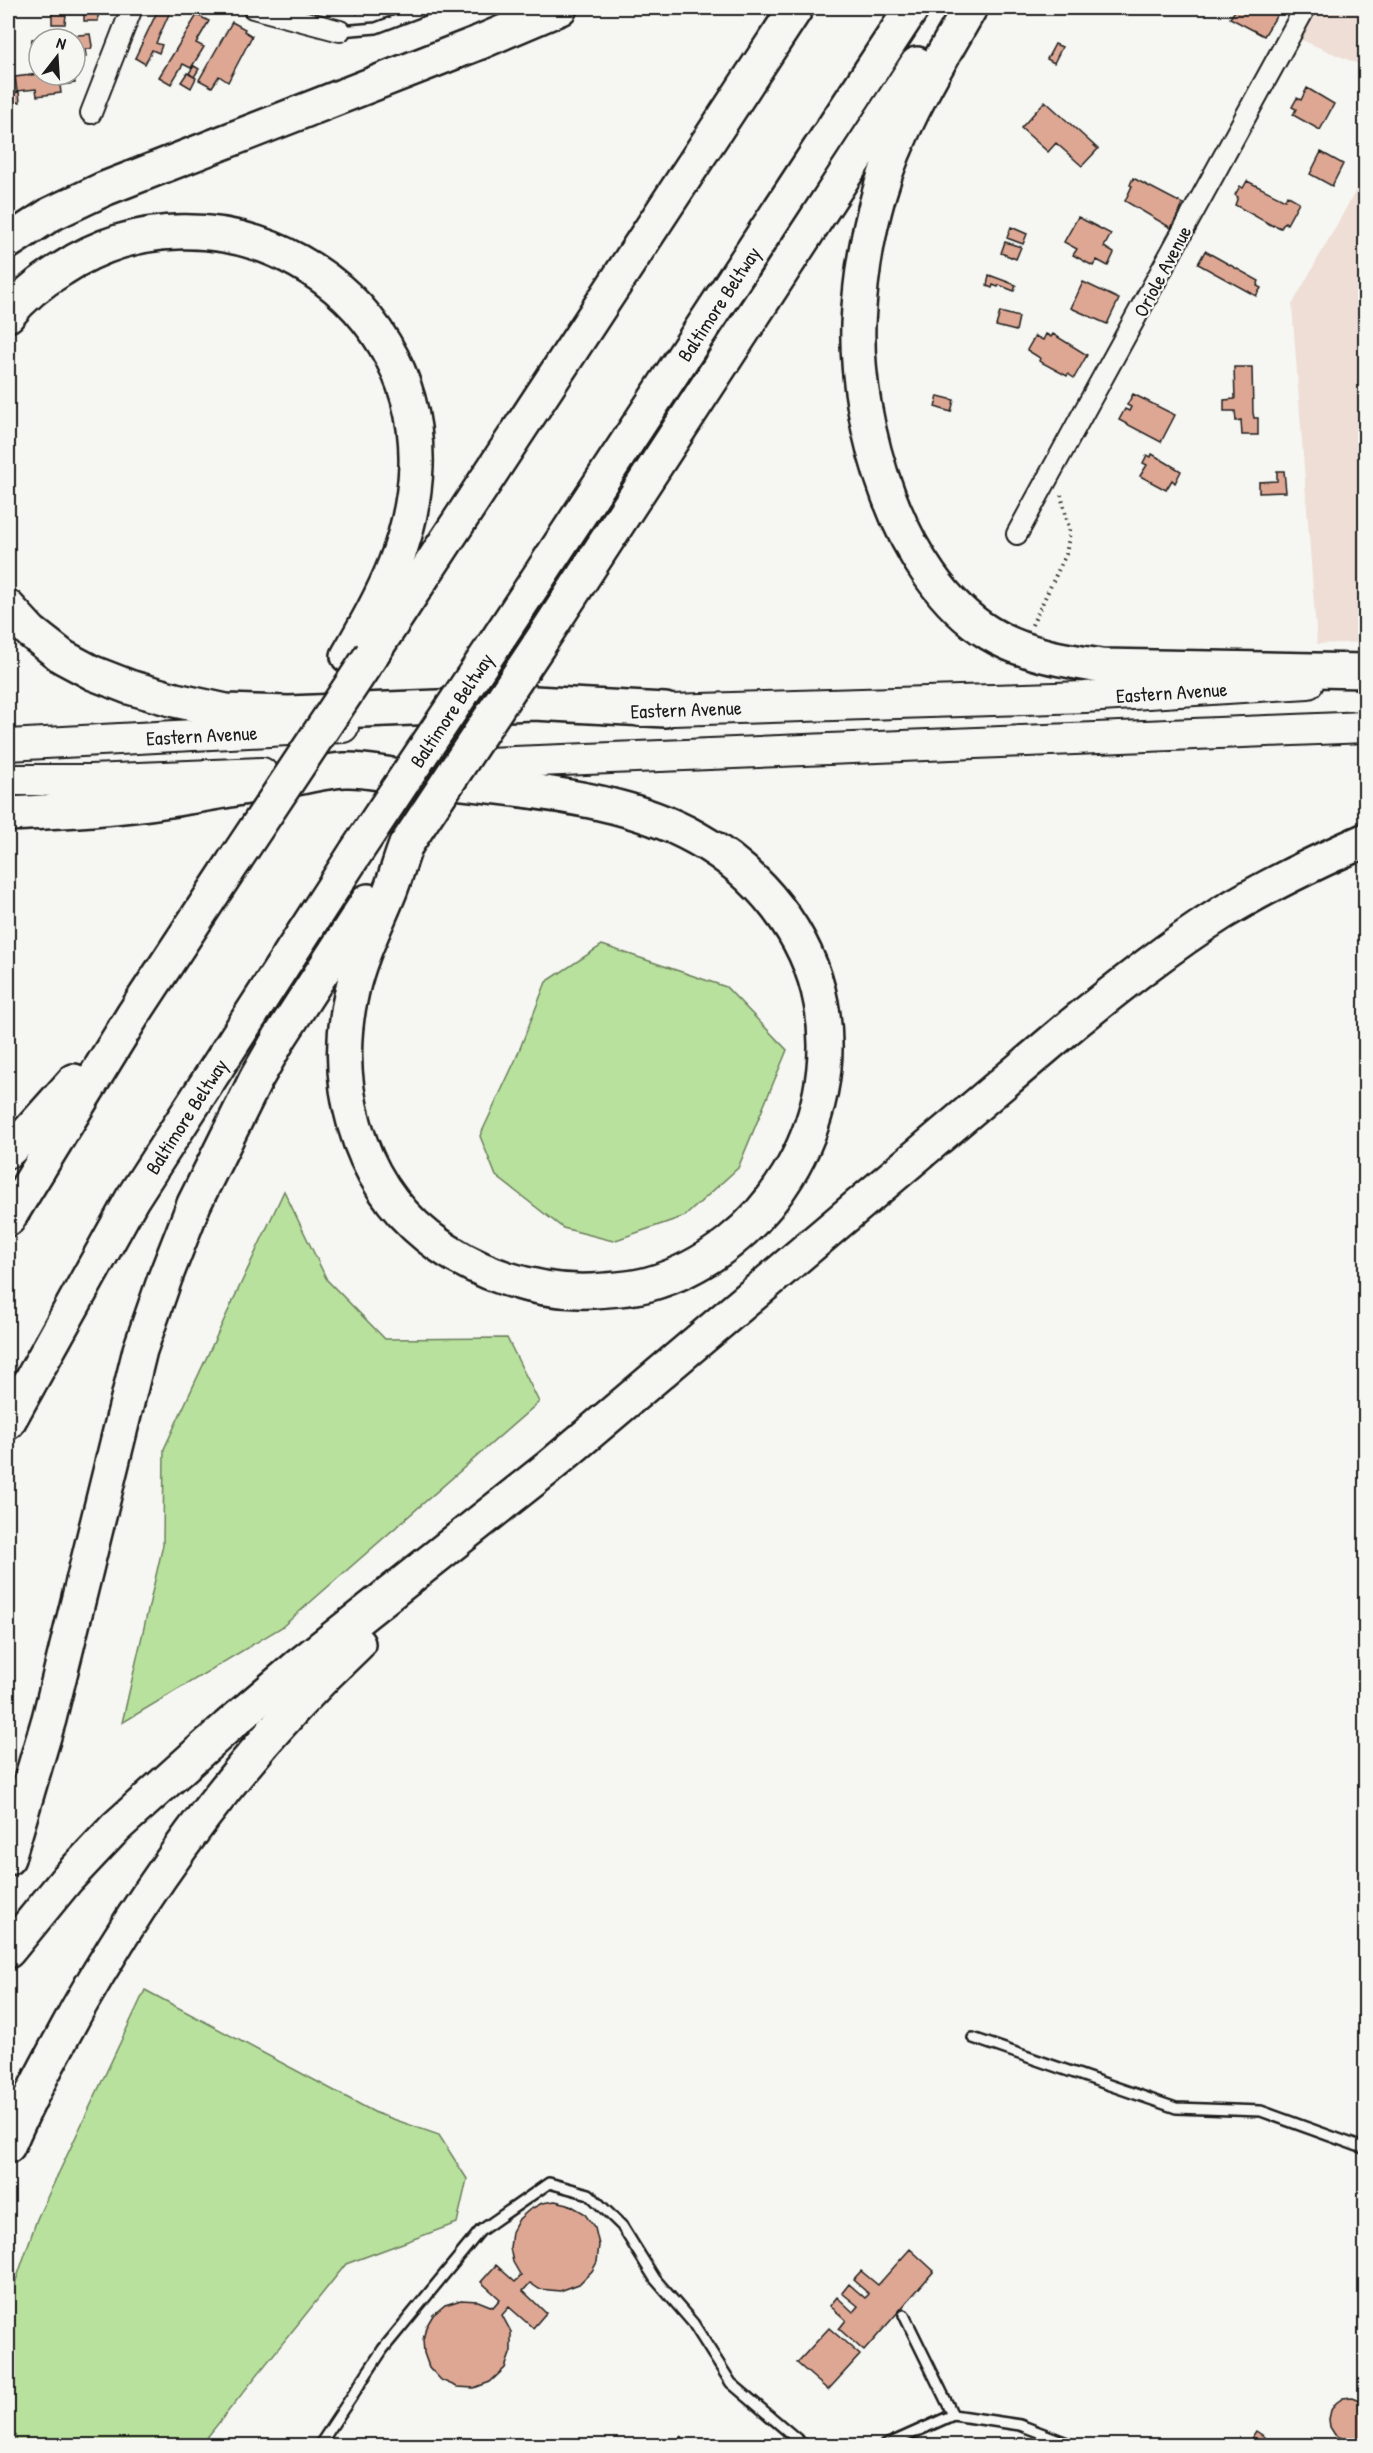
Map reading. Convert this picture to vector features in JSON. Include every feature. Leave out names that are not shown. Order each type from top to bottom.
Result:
[{"type":"highway","points":[[8,242],[51,213],[104,189],[478,43],[560,8]]},
{"type":"highway","points":[[8,1218],[360,655],[796,8]]},
{"type":"highway","name":"Baltimore Beltway","points":[[8,1422],[132,1199],[356,852],[912,8]]},
{"type":"highway","points":[[8,1858],[49,1719],[140,1350],[194,1204],[256,1079],[286,1027],[955,8]]},
{"type":"highway","points":[[970,8],[902,133],[879,193],[865,252],[858,324],[861,382],[870,438],[885,489],[908,540],[931,577],[959,610],[988,632],[1017,647],[1057,660],[1101,666],[1365,671]]},
{"type":"highway","points":[[8,315],[14,306],[47,279],[84,254],[131,238],[171,231],[211,232],[251,241],[288,254],[327,280],[359,309],[384,343],[405,387],[413,425],[416,465],[413,504],[401,548],[360,655]]},
{"type":"highway","points":[[8,608],[31,632],[63,657],[93,673],[129,687],[226,711],[289,714],[534,703],[665,710]]},
{"type":"highway","points":[[8,814],[157,802],[346,769],[541,792],[606,805],[652,818],[693,836],[726,856],[773,901],[794,933],[809,964],[821,1003],[825,1041],[822,1083],[813,1120],[797,1162],[777,1193],[754,1221],[724,1247],[691,1267],[648,1284],[610,1290],[567,1292],[525,1285],[488,1272],[451,1254],[422,1233],[395,1203],[372,1168],[354,1128],[346,1089],[344,1041],[352,991],[369,936],[388,895],[406,845]]},
{"type":"highway","points":[[8,1952],[67,1879],[116,1827],[218,1735],[297,1667],[548,1468],[1124,982],[1221,914],[1258,892],[1311,864],[1365,840]]},
{"type":"highway","points":[[8,1152],[133,1015]]},
{"type":"highway","points":[[8,2146],[26,2105],[106,1959],[150,1890],[234,1778],[326,1674],[548,1468]]},
{"type":"main road","name":"Eastern Avenue","points":[[8,745],[665,710],[1085,697],[1365,680]]},
{"type":"main road","name":"Eastern Avenue","points":[[8,780],[90,780],[1365,727]]},
{"type":"street","points":[[91,113],[132,8]]},
{"type":"street","points":[[253,8],[340,31]]},
{"type":"street","name":"Oriole Avenue","points":[[1017,534],[1053,472],[1305,8]]},
{"type":"lane","points":[[340,31],[376,28],[429,8]]},
{"type":"lane","points":[[973,2038],[1176,2108],[1262,2111],[1365,2149]]},
{"type":"lane","points":[[319,2445],[383,2349],[480,2231],[549,2184],[589,2194],[622,2226],[655,2279],[693,2323],[730,2384],[805,2445]]},
{"type":"lane","points":[[904,2315],[953,2415]]},
{"type":"lane","points":[[884,2445],[953,2415],[1020,2425],[1075,2445]]},
{"type":"path","points":[[1032,626],[1066,554],[1070,532],[1053,472]]},
{"type":"shaded area","points":[[1315,8],[1365,8],[1365,67],[1297,38]]},
{"type":"shaded area","points":[[1365,174],[1365,642],[1317,644],[1292,305]]},
{"type":"green space","points":[[602,945],[726,987],[787,1050],[738,1168],[685,1216],[613,1241],[563,1228],[496,1176],[480,1136],[515,1061],[546,982]]},
{"type":"green space","points":[[284,1191],[327,1280],[385,1339],[507,1338],[539,1402],[282,1627],[122,1723],[163,1545],[164,1449]]},
{"type":"green space","points":[[145,1990],[376,2113],[439,2135],[467,2179],[457,2223],[346,2264],[201,2445],[8,2445],[8,2304],[37,2219]]},
{"type":"building","points":[[52,8],[105,8],[105,14],[98,14],[98,21],[84,21],[84,14],[66,14],[65,24],[52,24]]},
{"type":"building","points":[[159,8],[170,12],[156,43],[162,45],[159,53],[152,50],[145,64],[135,58]]},
{"type":"building","points":[[348,8],[361,8],[357,14]]},
{"type":"building","points":[[1237,8],[1268,8],[1277,15],[1264,36],[1230,18]]},
{"type":"building","points":[[197,15],[209,21],[196,43],[204,47],[191,68],[183,64],[171,84],[159,77]]},
{"type":"building","points":[[232,22],[252,36],[228,82],[219,76],[212,87],[199,80]]},
{"type":"building","points":[[87,34],[90,34],[91,49],[87,49]]},
{"type":"building","points":[[1055,44],[1062,47],[1054,63],[1047,59]]},
{"type":"building","points":[[194,66],[199,69],[194,77],[189,73]]},
{"type":"building","points":[[187,73],[196,78],[191,88],[181,82]]},
{"type":"building","points":[[27,76],[27,87],[60,87],[61,93],[37,96],[36,89],[17,91],[15,77]]},
{"type":"building","points":[[1307,88],[1334,104],[1320,130],[1293,115],[1296,109],[1292,107],[1297,98],[1301,100]]},
{"type":"building","points":[[19,92],[20,102],[11,103],[10,93]]},
{"type":"building","points":[[1045,101],[1098,149],[1082,166],[1056,143],[1048,152],[1021,128]]},
{"type":"building","points":[[1321,152],[1343,164],[1332,186],[1310,174]]},
{"type":"building","points":[[1133,178],[1183,204],[1171,228],[1125,201]]},
{"type":"building","points":[[1247,181],[1285,200],[1287,195],[1299,202],[1287,224],[1285,222],[1281,228],[1273,226],[1235,205],[1238,197],[1235,195],[1240,186],[1243,188]]},
{"type":"building","points":[[1078,217],[1111,234],[1104,247],[1114,253],[1108,266],[1097,260],[1093,266],[1073,255],[1077,249],[1064,242]]},
{"type":"building","points":[[1011,227],[1027,234],[1023,244],[1007,238]]},
{"type":"building","points":[[1005,242],[1021,247],[1016,259],[1001,253]]},
{"type":"building","points":[[1205,251],[1259,281],[1257,286],[1261,288],[1256,296],[1198,264]]},
{"type":"building","points":[[989,275],[1016,285],[1014,291],[999,285],[998,287],[993,285],[992,288],[987,286]]},
{"type":"building","points":[[1083,282],[1119,299],[1107,324],[1071,308]]},
{"type":"building","points":[[1000,312],[1019,317],[1016,331],[996,326]]},
{"type":"building","points":[[1046,334],[1051,337],[1053,334],[1087,355],[1074,378],[1039,361],[1040,358],[1027,350],[1035,336],[1043,340]]},
{"type":"building","points":[[1234,367],[1252,367],[1253,413],[1254,418],[1258,418],[1258,435],[1242,435],[1241,420],[1236,421],[1235,411],[1224,411],[1224,400],[1235,399]]},
{"type":"building","points":[[1133,394],[1175,415],[1161,442],[1119,420],[1125,409],[1129,411],[1131,407],[1127,405]]},
{"type":"building","points":[[938,396],[954,400],[951,412],[935,407]]},
{"type":"building","points":[[1152,454],[1181,471],[1175,483],[1172,480],[1166,490],[1140,476],[1147,465],[1143,463],[1147,455],[1151,457]]},
{"type":"building","points":[[1277,471],[1284,471],[1286,492],[1259,493],[1259,482],[1277,481]]},
{"type":"building","points":[[555,2201],[568,2204],[584,2213],[595,2228],[599,2245],[597,2262],[592,2271],[579,2284],[560,2291],[539,2289],[530,2283],[523,2291],[546,2313],[533,2328],[509,2307],[502,2315],[511,2332],[511,2351],[505,2368],[490,2382],[474,2388],[457,2387],[441,2380],[429,2367],[424,2353],[423,2340],[426,2327],[433,2315],[445,2305],[461,2300],[478,2301],[493,2307],[500,2299],[481,2282],[496,2265],[515,2282],[521,2276],[513,2262],[510,2248],[512,2232],[519,2219],[529,2210],[542,2203]]},
{"type":"building","points":[[910,2249],[934,2271],[864,2351],[839,2329],[846,2320],[830,2306],[837,2297],[853,2312],[858,2306],[842,2293],[849,2284],[865,2298],[869,2294],[853,2280],[861,2271],[878,2285]]},
{"type":"building","points":[[829,2328],[860,2355],[828,2390],[797,2363]]},
{"type":"building","points":[[1352,2397],[1366,2403],[1366,2437],[1350,2442],[1335,2435],[1330,2427],[1329,2419],[1336,2403],[1343,2398]]},
{"type":"building","points":[[1256,2431],[1265,2437],[1260,2444],[1246,2446]]},
{"type":"building","points":[[681,2436],[692,2446],[673,2446]]},
{"type":"building","points":[[721,2439],[728,2446],[715,2446]]}]
